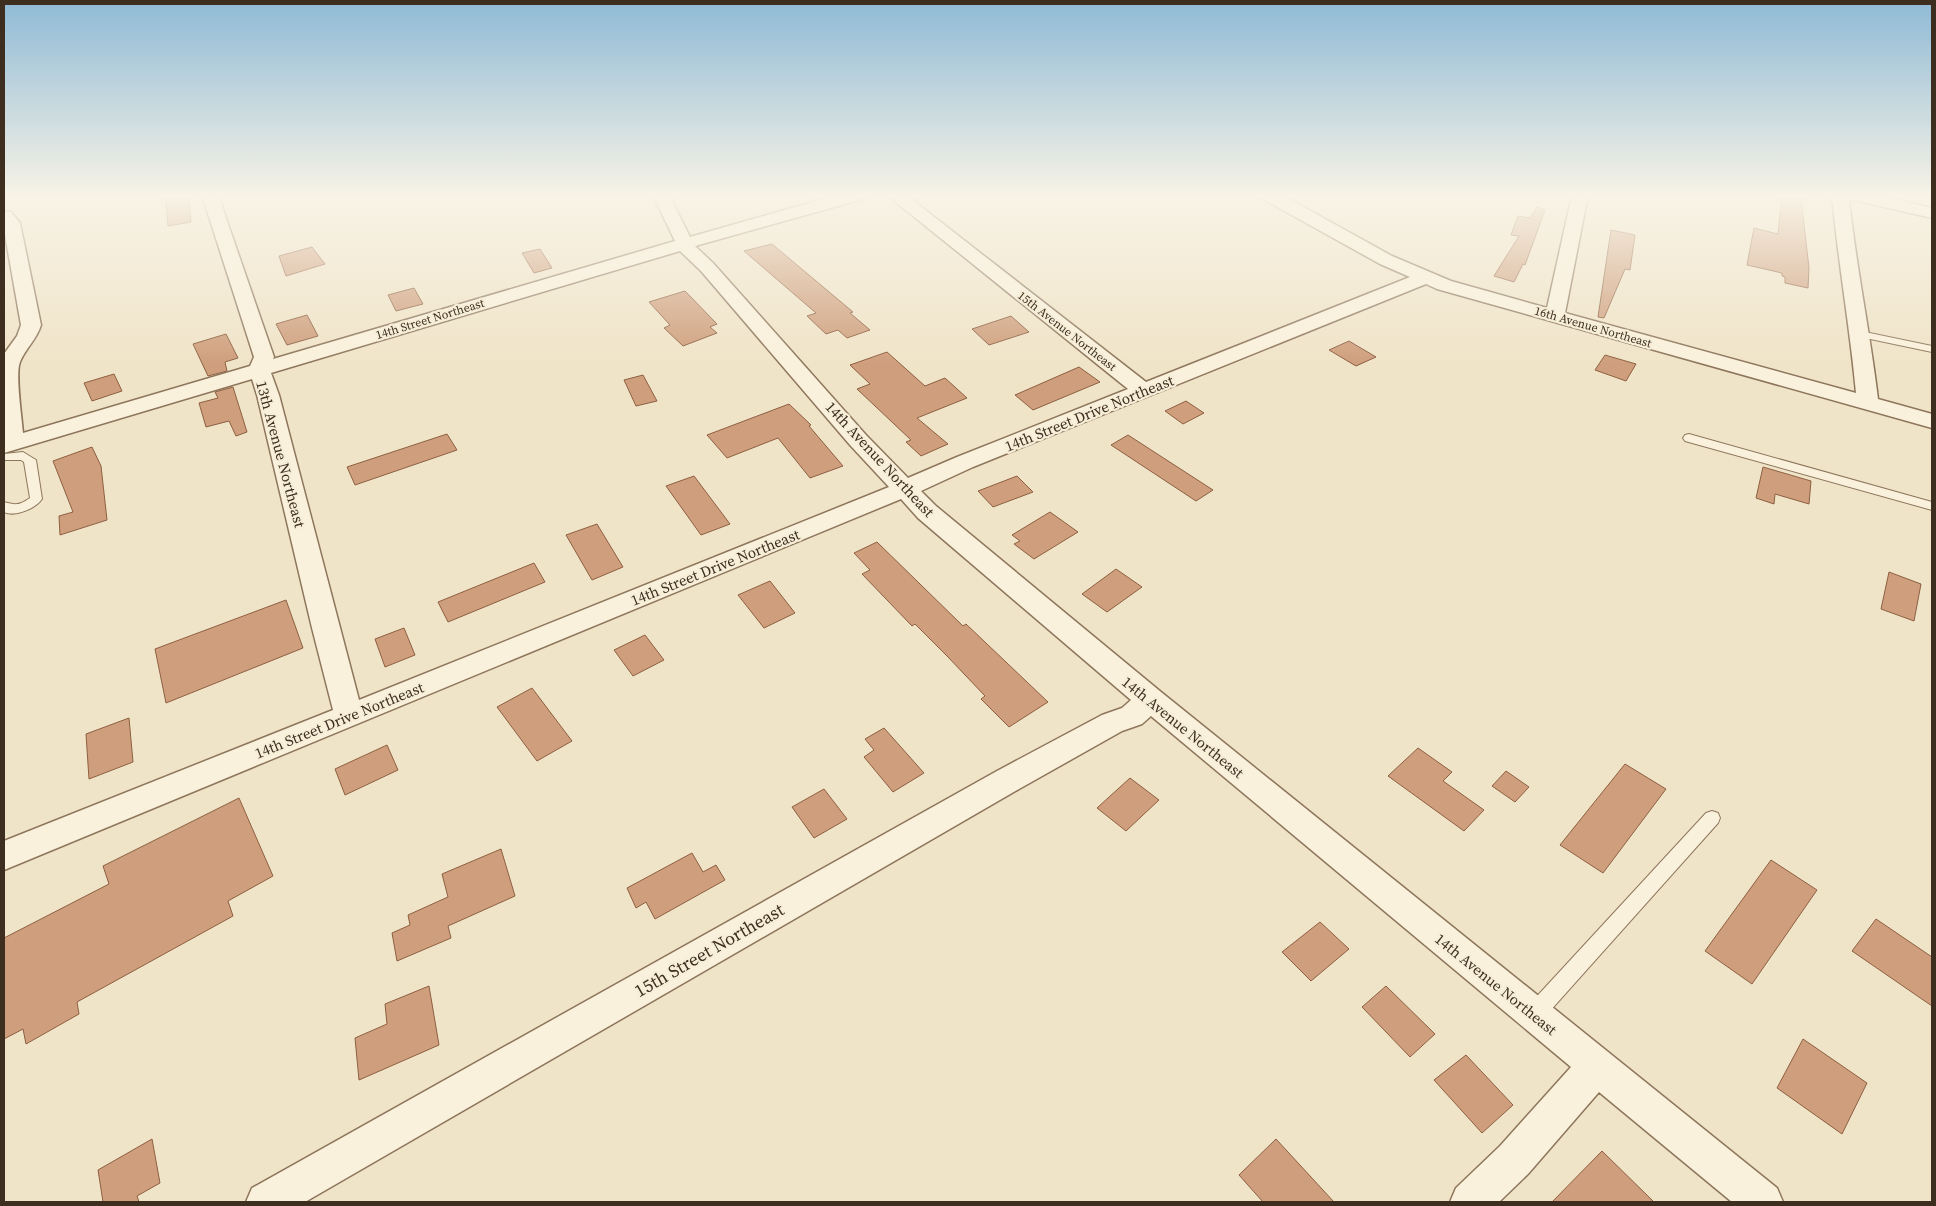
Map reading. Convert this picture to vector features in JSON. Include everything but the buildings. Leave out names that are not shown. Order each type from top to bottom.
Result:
[{"type":"street","points":[[7,452],[8,366],[10,357],[29,333],[30,325],[17,251]]},
{"type":"street","name":"13th Avenue Northeast","points":[[229,251],[264,357],[259,370],[268,395],[325,628],[349,716]]},
{"type":"street","name":"14th Street Northeast","points":[[7,452],[259,370],[659,251]]},
{"type":"street","name":"14th Avenue Northeast","points":[[690,251],[858,440],[927,512],[1151,700],[1763,1202]]},
{"type":"street","name":"15th Avenue Northeast","points":[[967,251],[1132,382],[1146,391]]},
{"type":"street","name":"16th Avenue Northeast","points":[[1370,251],[1425,278],[1489,298],[1932,421]]},
{"type":"street","points":[[1555,316],[1568,251]]},
{"type":"street","points":[[1847,251],[1852,294],[1860,334],[1868,403]]},
{"type":"street","name":"14th Street Drive Northeast","points":[[4,856],[905,489],[965,462],[1425,278]]},
{"type":"street","name":"15th Street Northeast","points":[[266,1202],[1008,780],[1112,723],[1132,716],[1151,700]]},
{"type":"street","points":[[1470,1202],[1514,1160],[1597,1066]]},
{"type":"lane","points":[[1860,334],[1932,349]]},
{"type":"lane","points":[[1689,438],[1932,506]]},
{"type":"lane","points":[[4,506],[10,510],[26,506],[36,499],[30,460],[7,452]]},
{"type":"lane","points":[[1533,1015],[1712,818]]}]
